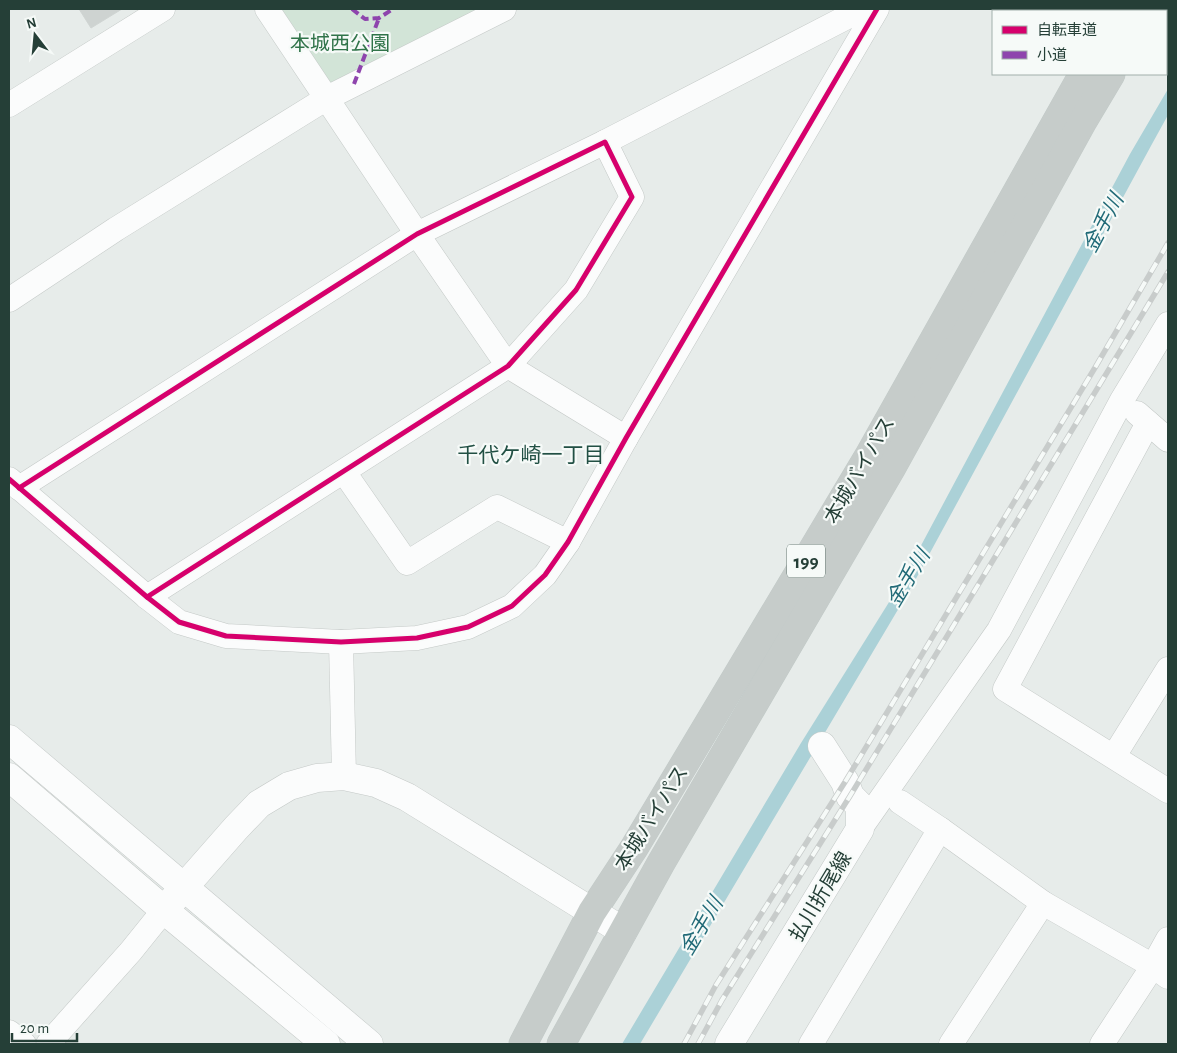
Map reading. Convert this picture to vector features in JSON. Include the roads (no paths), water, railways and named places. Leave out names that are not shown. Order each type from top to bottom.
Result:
[{"type":"highway","name":"本城バイパス","points":[[523,1044],[592,912],[634,848],[868,457],[1082,75]]},
{"type":"highway","name":"本城バイパス","points":[[561,1044],[661,863],[891,470],[1078,130],[1110,75]]},
{"type":"street","points":[[9,106],[163,9]]},
{"type":"street","points":[[267,9],[417,234],[508,366],[626,438]]},
{"type":"street","points":[[9,300],[116,229],[326,98],[504,9]]},
{"type":"street","points":[[875,13],[626,438],[568,542],[545,575],[512,606],[468,627],[417,638],[341,642],[226,636],[179,622],[14,484],[417,234],[605,142],[849,16],[875,13]]},
{"type":"street","points":[[147,597],[508,366],[576,290],[632,197],[605,142]]},
{"type":"street","points":[[860,830],[999,630],[1122,400],[1168,324]]},
{"type":"street","points":[[1122,400],[1168,440]]},
{"type":"street","points":[[1148,423],[1005,688],[1168,791]]},
{"type":"street","points":[[344,472],[407,562],[497,507],[568,542]]},
{"type":"street","points":[[341,642],[344,776]]},
{"type":"street","points":[[1114,756],[1168,669]]},
{"type":"street","points":[[9,739],[369,1044]]},
{"type":"street","name":"払川折尾線","points":[[729,1044],[860,830],[860,806],[850,796],[845,782],[822,746]]},
{"type":"street","points":[[9,776],[164,910],[326,1044]]},
{"type":"street","points":[[48,1044],[259,804],[289,786],[317,778],[344,776],[376,784],[407,797],[624,931]]},
{"type":"street","points":[[900,802],[940,828],[1043,903],[1160,972]]},
{"type":"street","points":[[811,1044],[940,828]]},
{"type":"street","points":[[951,1044],[1043,903]]},
{"type":"street","points":[[1102,1044],[1160,972],[1168,939]]},
{"type":"street","points":[[9,1032],[24,1044]]},
{"type":"water","name":"金手川","points":[[1168,89],[1168,115],[912,586],[640,1044],[622,1044],[801,743],[901,583],[1130,154]]},
{"type":"railway","points":[[684,1044],[716,985],[845,782],[1168,243]]},
{"type":"railway","points":[[698,1044],[722,1000],[850,796],[1168,272]]},
{"type":"district","name":"千代ケ崎一丁目","points":[[531,455]]},
{"type":"park label","name":"本城西公園","points":[[340,43]]}]
